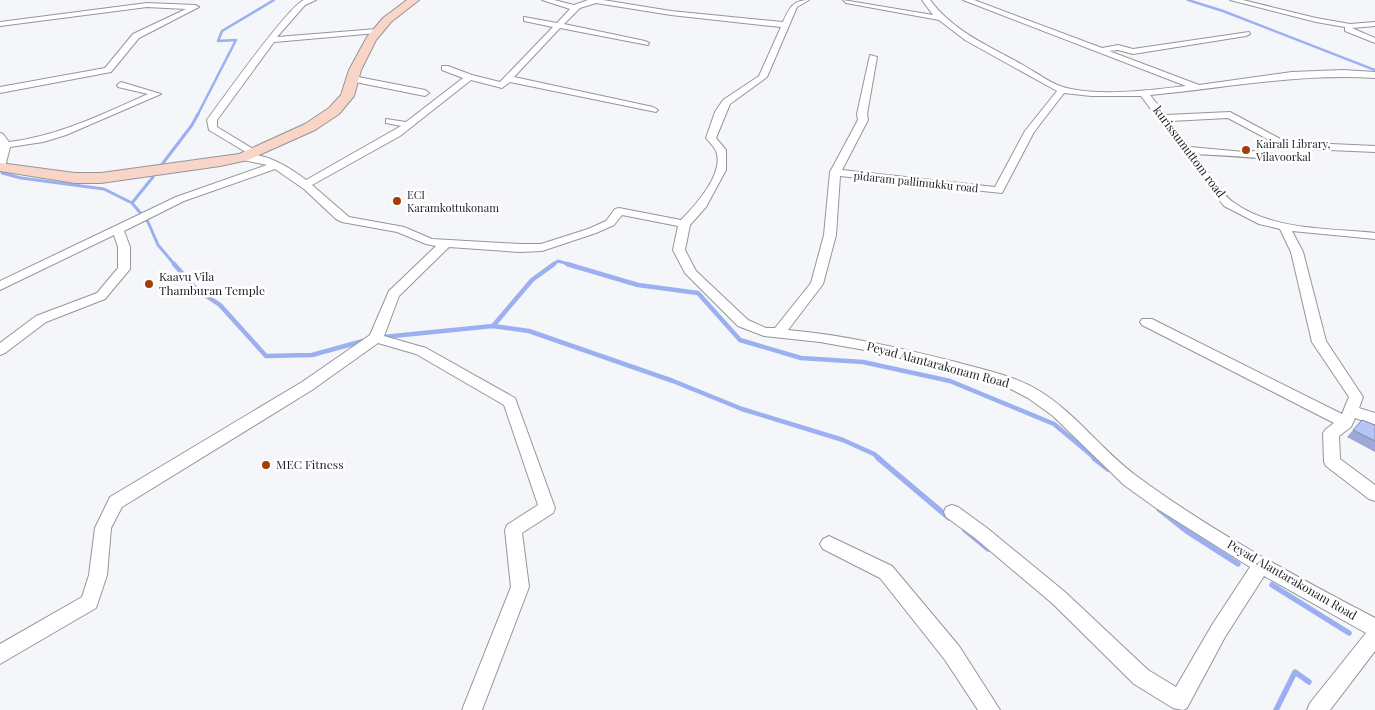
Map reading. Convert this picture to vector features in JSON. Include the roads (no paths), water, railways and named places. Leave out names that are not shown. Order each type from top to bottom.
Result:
[{"type":"street","points":[[146,5],[156,0]]},
{"type":"street","points":[[312,0],[302,3],[272,40],[212,120],[212,128],[248,154],[276,165],[306,185],[340,218],[400,229],[430,242],[542,247],[610,222],[619,211],[684,224],[700,207],[721,170],[721,150],[711,138],[720,112],[726,102],[763,77],[794,6],[806,0]]},
{"type":"street","points":[[121,86],[157,94],[54,136],[26,144],[3,140],[0,167],[76,178],[101,178],[220,162],[248,154],[320,122],[347,96],[363,52],[377,30],[414,0]]},
{"type":"street","points":[[546,0],[575,8]]},
{"type":"street","points":[[926,0],[936,15],[974,43],[1017,64],[1062,90],[1144,93],[1292,76],[1343,73],[1375,75]]},
{"type":"street","points":[[968,0],[1198,88]]},
{"type":"street","points":[[1234,0],[1316,20],[1350,26],[1375,24]]},
{"type":"street","points":[[445,68],[502,85],[575,8],[591,1],[670,13],[786,25]]},
{"type":"street","points":[[846,1],[940,18]]},
{"type":"street","points":[[0,24],[146,5],[197,5],[136,36],[108,70],[0,90]]},
{"type":"street","points":[[546,15],[565,19]]},
{"type":"street","points":[[527,19],[645,42]]},
{"type":"street","points":[[1350,26],[1348,29],[1375,41]]},
{"type":"street","points":[[272,40],[377,30]]},
{"type":"street","points":[[1100,51],[1118,47],[1133,52],[1246,34]]},
{"type":"street","points":[[778,334],[817,284],[830,235],[835,172],[863,120],[862,114],[873,57]]},
{"type":"street","points":[[306,185],[397,134],[470,77]]},
{"type":"street","points":[[353,79],[425,92]]},
{"type":"street","points":[[509,79],[652,110]]},
{"type":"street","name":"pidaram pallimukku road","points":[[835,172],[998,191],[1030,130],[1062,90]]},
{"type":"street","name":"kurissumuttom road","points":[[1144,93],[1228,204],[1263,222],[1284,227]]},
{"type":"street","points":[[1164,118],[1230,115],[1284,145],[1375,149]]},
{"type":"street","points":[[389,120],[408,125]]},
{"type":"street","points":[[1187,150],[1244,155],[1257,154],[1281,158]]},
{"type":"street","points":[[0,286],[180,199],[276,165]]},
{"type":"street","name":"Peyad Alantarakonam Road","points":[[684,224],[680,250],[690,273],[744,323],[764,332],[820,337],[887,349],[1007,381],[1033,394],[1058,412],[1130,480],[1162,503],[1292,584],[1375,628]]},
{"type":"street","points":[[1284,227],[1375,236]]},
{"type":"street","points":[[1284,227],[1297,252],[1319,342],[1356,397],[1349,417],[1331,433],[1332,462],[1375,494]]},
{"type":"street","points":[[0,350],[41,319],[101,296],[124,269],[124,247],[118,230]]},
{"type":"street","points":[[0,655],[90,602],[98,575],[102,528],[116,502],[307,386],[376,338],[393,294],[445,244]]},
{"type":"street","points":[[1147,322],[1349,417],[1375,419]]},
{"type":"street","points":[[376,338],[421,351],[510,402],[547,508],[513,530],[520,587],[472,710]]},
{"type":"street","points":[[952,512],[981,532],[1059,598],[1141,677],[1180,701],[1213,637],[1262,564]]},
{"type":"street","points":[[829,544],[886,572],[952,653],[990,710]]},
{"type":"street","points":[[1317,710],[1375,636]]},
{"type":"waterway","points":[[197,116],[236,40],[218,41],[222,31],[274,0]]},
{"type":"waterway","points":[[1188,0],[1223,11],[1375,70]]},
{"type":"waterway","points":[[160,167],[192,125],[198,114]]},
{"type":"waterway","points":[[2,173],[21,178],[104,189],[132,203]]},
{"type":"waterway","points":[[132,203],[153,177]]},
{"type":"waterway","points":[[132,203],[148,222],[158,245],[175,265]]},
{"type":"waterway","points":[[552,265],[558,261],[572,265]]},
{"type":"waterway","points":[[174,264],[196,289],[220,305],[266,356],[312,355],[363,341]]},
{"type":"waterway","points":[[493,326],[532,280],[554,264]]},
{"type":"waterway","points":[[567,264],[638,285],[698,293],[740,340],[801,358],[863,362],[950,381],[1054,424],[1096,459]]},
{"type":"waterway","points":[[383,337],[493,326]]},
{"type":"waterway","points":[[493,326],[529,331],[673,381],[742,409],[843,440],[874,454],[880,459]]},
{"type":"waterway","points":[[878,458],[949,518]]},
{"type":"waterway","points":[[1094,458],[1108,469]]},
{"type":"waterway","points":[[1159,509],[1188,532],[1238,564]]},
{"type":"waterway","points":[[965,530],[988,549]]},
{"type":"waterway","points":[[1272,585],[1349,633]]},
{"type":"waterway","points":[[1276,710],[1295,672],[1309,682]]},
{"type":"place","name":"Kairali Library, Vilavoorkal","points":[[1246,150]]},
{"type":"place","name":"ECI Karamkottukonam","points":[[397,201]]},
{"type":"place","name":"Kaavu Vila Thamburan Temple","points":[[149,284]]},
{"type":"place","name":"MEC Fitness","points":[[266,465]]}]
